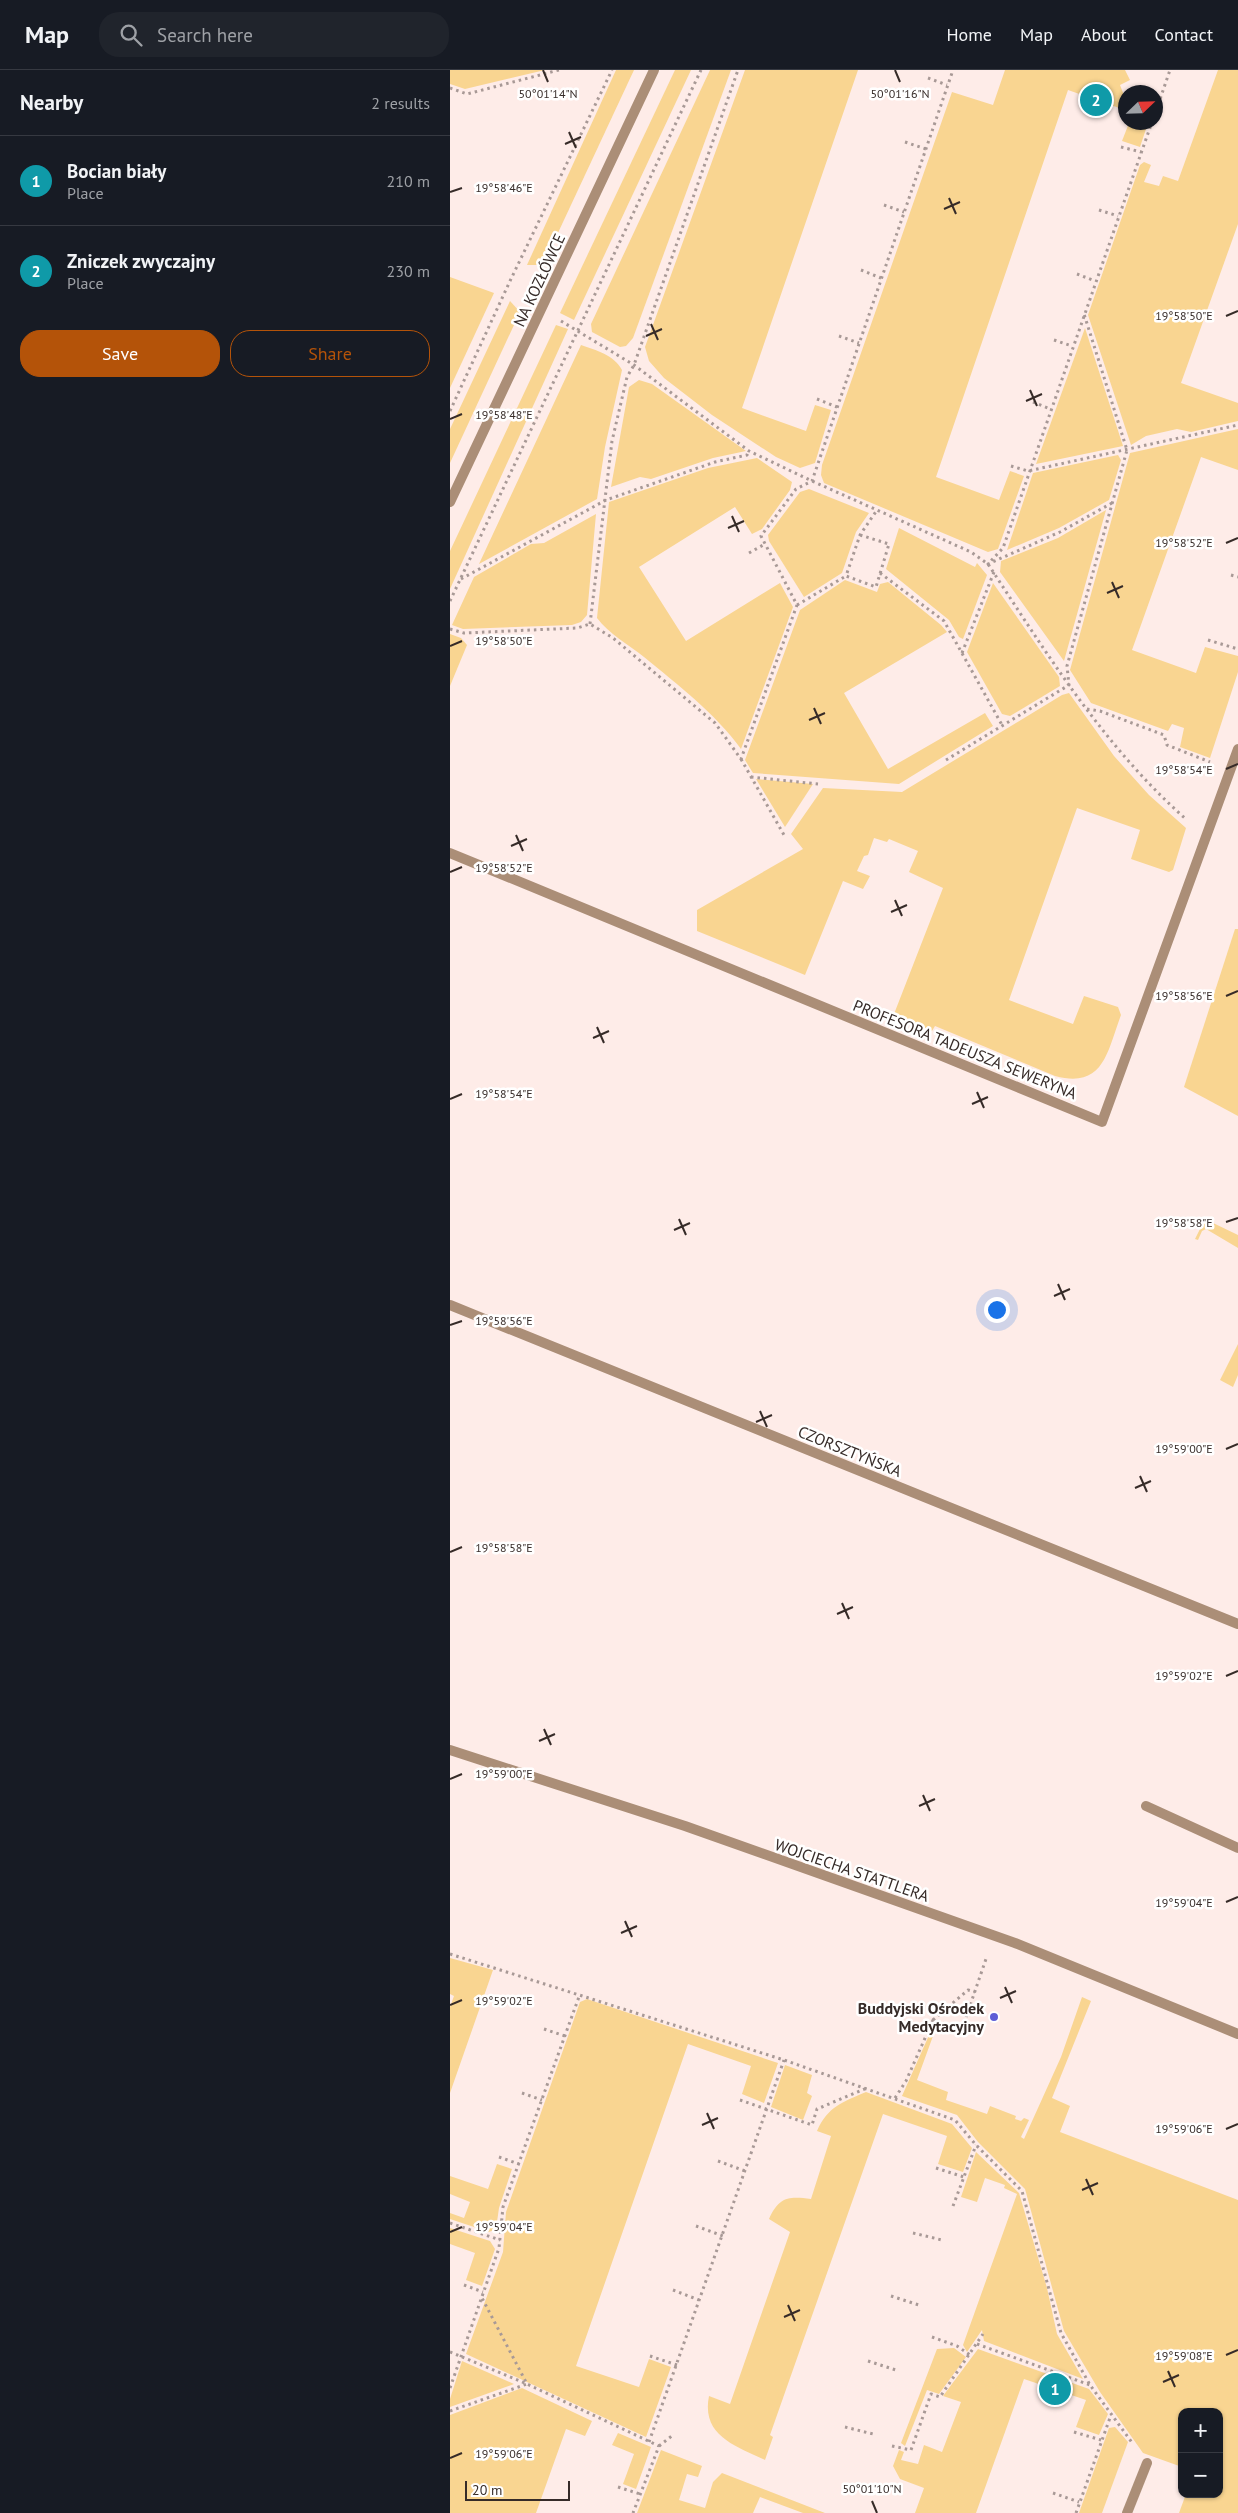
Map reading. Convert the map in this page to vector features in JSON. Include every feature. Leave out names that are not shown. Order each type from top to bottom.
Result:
[{"type":"street","name":"NA KOZŁÓWCE","points":[[450,502],[654,70]]},
{"type":"street","name":"PROFESORA TADEUSZA SEWERYNA","points":[[450,853],[1102,1122],[1238,749]]},
{"type":"street","name":"CZORSZTYŃSKA","points":[[450,1305],[1238,1624]]},
{"type":"street","name":"WOJCIECHA STATTLERA","points":[[450,1750],[685,1826],[995,1936],[1238,2034]]},
{"type":"street","points":[[1146,1806],[1238,1848]]},
{"type":"street","points":[[1126,2513],[1147,2463]]},
{"type":"path","points":[[450,88],[467,94],[559,70]]},
{"type":"path","points":[[450,411],[610,70]]},
{"type":"path","points":[[450,601],[701,70]]},
{"type":"path","points":[[590,624],[612,441],[627,377],[634,365],[738,70]]},
{"type":"path","points":[[798,605],[761,536],[796,489],[812,481],[952,70]]},
{"type":"path","points":[[1163,90],[1170,70]]},
{"type":"path","points":[[928,78],[947,85]]},
{"type":"path","points":[[988,564],[1002,548],[1149,130]]},
{"type":"path","points":[[905,142],[926,149]]},
{"type":"path","points":[[1121,147],[1141,152]]},
{"type":"path","points":[[884,205],[904,212]]},
{"type":"path","points":[[1099,210],[1118,216]]},
{"type":"path","points":[[861,270],[881,278]]},
{"type":"path","points":[[1077,274],[1095,281]]},
{"type":"path","points":[[548,297],[557,318],[634,365],[749,451],[971,552],[988,564],[1069,685],[1111,742],[1152,789],[1205,837]]},
{"type":"path","points":[[1069,685],[1067,666],[1127,450],[1084,314]]},
{"type":"path","points":[[838,336],[859,344]]},
{"type":"path","points":[[1054,340],[1072,346]]},
{"type":"path","points":[[817,399],[837,407]]},
{"type":"path","points":[[1033,402],[1050,409]]},
{"type":"path","points":[[1011,466],[1028,471],[1238,426]]},
{"type":"path","points":[[460,580],[606,500],[715,462],[747,455],[749,451]]},
{"type":"path","points":[[988,564],[1060,532],[1112,503]]},
{"type":"path","points":[[741,759],[798,605],[846,576],[860,535],[877,510]]},
{"type":"path","points":[[846,576],[876,587],[889,544],[860,535]]},
{"type":"path","points":[[749,553],[765,544]]},
{"type":"path","points":[[962,653],[994,572]]},
{"type":"path","points":[[880,573],[944,621],[1002,725]]},
{"type":"path","points":[[1231,575],[1238,577]]},
{"type":"path","points":[[450,629],[464,633],[577,628],[590,624],[613,638],[715,723],[741,759],[784,835]]},
{"type":"path","points":[[1208,640],[1238,649]]},
{"type":"path","points":[[946,760],[1069,685]]},
{"type":"path","points":[[1086,708],[1100,711],[1164,735],[1167,745],[1214,764]]},
{"type":"path","points":[[751,777],[818,784]]},
{"type":"path","points":[[933,2020],[962,2029],[995,1936]]},
{"type":"path","points":[[450,1954],[784,2060],[955,2120],[976,2145],[1022,2191],[1061,2333],[1090,2385],[1147,2463]]},
{"type":"path","points":[[895,2098],[906,2081],[933,2020],[968,1990],[975,1992]]},
{"type":"path","points":[[450,2388],[500,2240],[504,2207],[580,1994]]},
{"type":"path","points":[[544,2029],[565,2036]]},
{"type":"path","points":[[649,2442],[784,2060]]},
{"type":"path","points":[[740,2100],[812,2125],[817,2109],[867,2088]]},
{"type":"path","points":[[522,2093],[542,2100]]},
{"type":"path","points":[[954,2206],[976,2145]]},
{"type":"path","points":[[499,2157],[519,2164]]},
{"type":"path","points":[[718,2161],[745,2172]]},
{"type":"path","points":[[936,2168],[964,2177]]},
{"type":"path","points":[[450,2223],[500,2240]]},
{"type":"path","points":[[696,2226],[723,2236]]},
{"type":"path","points":[[913,2233],[942,2240]]},
{"type":"path","points":[[464,2285],[483,2292]]},
{"type":"path","points":[[673,2290],[699,2300]]},
{"type":"path","points":[[891,2296],[919,2305]]},
{"type":"path","points":[[482,2297],[527,2384]]},
{"type":"path","points":[[892,2446],[911,2450],[932,2394],[940,2397],[983,2334]]},
{"type":"path","points":[[932,2337],[958,2346],[970,2355]]},
{"type":"path","points":[[977,2344],[1090,2385]]},
{"type":"path","points":[[450,2352],[527,2384],[658,2446]]},
{"type":"path","points":[[650,2356],[677,2365]]},
{"type":"path","points":[[868,2361],[896,2370]]},
{"type":"path","points":[[450,2411],[527,2384]]},
{"type":"path","points":[[1076,2513],[1111,2414]]},
{"type":"path","points":[[845,2427],[873,2434]]},
{"type":"path","points":[[1074,2432],[1101,2440]]},
{"type":"path","points":[[633,2513],[658,2446],[673,2434]]},
{"type":"path","points":[[618,2487],[640,2494]]},
{"type":"path","points":[[1053,2493],[1080,2502]]},
{"type":"shaded area","points":[[450,70],[545,70],[465,89],[450,84]]},
{"type":"shaded area","points":[[616,70],[634,70],[543,265],[527,265]]},
{"type":"shaded area","points":[[675,70],[691,70],[574,320],[560,313]]},
{"type":"shaded area","points":[[710,70],[731,70],[633,338],[626,346],[620,347],[592,332],[591,324]]},
{"type":"shaded area","points":[[745,70],[858,70],[742,408],[806,431],[815,405],[831,410],[815,463],[800,468],[776,457],[712,415],[664,378],[649,361],[645,347]]},
{"type":"shaded area","points":[[1005,70],[1125,70],[1130,80],[1118,85],[1118,108],[1068,90],[936,477],[999,500],[1010,471],[1024,476],[998,549],[988,552],[824,483],[821,475],[822,465],[952,92],[993,105]]},
{"type":"shaded area","points":[[1218,70],[1238,70],[1238,224],[1181,383],[1238,403],[1238,421],[1191,432],[1177,429],[1146,436],[1131,445],[1088,315],[1140,165],[1144,162],[1151,165],[1144,182],[1159,186],[1163,176],[1178,181]]},
{"type":"shaded area","points":[[1126,130],[1146,130],[1140,147],[1122,141]]},
{"type":"shaded area","points":[[450,277],[494,293],[450,388]]},
{"type":"shaded area","points":[[510,301],[520,312],[450,463],[450,429]]},
{"type":"shaded area","points":[[556,325],[568,329],[450,589],[450,551]]},
{"type":"shaded area","points":[[1085,328],[1123,446],[1036,464]]},
{"type":"shaded area","points":[[581,345],[598,351],[614,360],[622,370],[605,447],[597,499],[479,564]]},
{"type":"shaded area","points":[[639,380],[652,384],[746,451],[713,458],[651,479],[640,477],[611,487],[629,387]]},
{"type":"shaded area","points":[[1238,429],[1238,470],[1201,457],[1132,650],[1196,673],[1205,647],[1238,656],[1238,672],[1210,758],[1180,747],[1184,728],[1172,724],[1168,731],[1091,703],[1070,670],[1130,453]]},
{"type":"shaded area","points":[[1118,455],[1121,460],[1109,500],[1059,528],[1007,550],[1033,473]]},
{"type":"shaded area","points":[[757,458],[792,482],[790,490],[762,529],[752,534],[735,507],[639,567],[686,641],[780,583],[793,607],[741,749],[720,723],[696,700],[613,634],[597,618],[609,502],[708,468]]},
{"type":"shaded area","points":[[809,489],[869,513],[856,532],[842,573],[804,597],[769,541],[768,535],[800,492]]},
{"type":"shaded area","points":[[1106,510],[1064,661],[1000,572],[1001,561],[1058,538]]},
{"type":"shaded area","points":[[596,514],[587,615],[581,622],[572,625],[463,629],[452,625],[474,577],[531,544],[544,543]]},
{"type":"shaded area","points":[[899,528],[975,567],[977,563],[987,575],[963,639],[959,637],[949,620],[886,569]]},
{"type":"shaded area","points":[[845,580],[877,592],[880,584],[888,582],[947,632],[844,693],[888,769],[985,713],[993,726],[899,784],[753,773],[745,760],[800,610]]},
{"type":"shaded area","points":[[993,583],[1059,677],[1060,686],[1010,716],[1002,714],[967,652]]},
{"type":"shaded area","points":[[450,634],[461,638],[467,645],[450,686]]},
{"type":"shaded area","points":[[1069,693],[1114,756],[1149,795],[1186,828],[1173,870],[1169,872],[1131,859],[1140,830],[1077,808],[1009,1000],[1073,1024],[1084,996],[1118,1007],[1121,1015],[1112,1042],[1101,1064],[1094,1072],[1084,1077],[1071,1079],[1055,1076],[935,1026],[932,1031],[894,1014],[943,888],[909,872],[918,851],[889,839],[887,842],[874,838],[868,855],[864,856],[857,871],[870,876],[863,889],[843,881],[805,975],[697,931],[697,910],[803,849],[791,834],[823,788],[902,792],[1062,695]]},
{"type":"shaded area","points":[[756,779],[813,784],[785,827]]},
{"type":"shaded area","points":[[1235,929],[1238,929],[1238,1116],[1184,1087]]},
{"type":"shaded area","points":[[1206,1222],[1211,1222],[1238,1235],[1238,1248],[1206,1229],[1202,1231],[1198,1240],[1195,1239],[1202,1225]]},
{"type":"shaded area","points":[[1238,1344],[1238,1375],[1233,1387],[1220,1380]]},
{"type":"shaded area","points":[[450,1958],[493,1970],[450,2093],[450,2007],[454,1996],[450,1994]]},
{"type":"shaded area","points":[[1082,1997],[1091,2001],[1052,2098],[1070,2106],[1060,2132],[1238,2200],[1238,2513],[1179,2513],[1185,2498],[1223,2498],[1223,2408],[1178,2408],[1178,2466],[1143,2453],[1100,2392],[1064,2331],[1025,2189],[978,2142],[957,2115],[902,2096],[934,2024],[937,2025],[917,2080],[948,2092],[946,2100],[987,2114],[990,2106],[1016,2116],[1015,2119],[1021,2121],[1024,2118],[1029,2120],[1021,2137],[1024,2139],[1061,2057]]},
{"type":"shaded area","points":[[587,1999],[778,2063],[764,2103],[742,2094],[751,2066],[688,2044],[576,2366],[639,2387],[649,2359],[671,2367],[646,2437],[466,2354],[503,2252],[506,2212],[580,2002]]},
{"type":"shaded area","points":[[785,2065],[812,2075],[807,2093],[812,2096],[803,2120],[771,2107]]},
{"type":"shaded area","points":[[866,2092],[952,2124],[972,2148],[963,2172],[938,2164],[947,2136],[883,2114],[770,2435],[773,2437],[765,2460],[732,2444],[716,2430],[710,2421],[708,2410],[709,2396],[730,2404],[790,2232],[769,2219],[777,2206],[785,2200],[790,2198],[811,2199],[831,2136],[817,2131],[821,2123],[831,2110]]},
{"type":"shaded area","points":[[976,2152],[1019,2193],[1047,2288],[1057,2334],[1083,2379],[984,2341],[982,2330],[967,2352],[963,2345],[1017,2194],[1004,2188],[1005,2185],[985,2178],[977,2202],[961,2197]]},
{"type":"shaded area","points":[[497,2164],[512,2169],[499,2208],[496,2229],[489,2232],[450,2219],[450,2213],[464,2218],[470,2202],[450,2194],[450,2176],[488,2189]]},
{"type":"shaded area","points":[[450,2228],[490,2241],[495,2249],[482,2286],[466,2280],[475,2253],[450,2244]]},
{"type":"shaded area","points":[[954,2348],[966,2357],[939,2394],[927,2390],[905,2446],[901,2443],[937,2349]]},
{"type":"shaded area","points":[[978,2349],[1089,2389],[1108,2414],[1099,2435],[1076,2427],[1086,2400],[1024,2379],[976,2513],[915,2513],[924,2488],[900,2479],[893,2466],[899,2450],[904,2452],[901,2460],[918,2464],[924,2445],[942,2452],[961,2402],[943,2396]]},
{"type":"shaded area","points":[[462,2361],[514,2384],[450,2407],[450,2399]]},
{"type":"shaded area","points":[[522,2388],[592,2421],[585,2436],[566,2429],[536,2513],[450,2513],[450,2415]]},
{"type":"shaded area","points":[[1115,2427],[1128,2442],[1102,2513],[1079,2513],[1109,2428]]},
{"type":"shaded area","points":[[618,2433],[651,2447],[636,2489],[623,2484],[634,2454],[612,2445]]},
{"type":"shaded area","points":[[661,2450],[702,2466],[698,2477],[687,2474],[679,2500],[705,2508],[713,2482],[722,2473],[825,2513],[803,2513],[760,2497],[753,2513],[637,2513]]},
{"type":"place","name":"Zniczek zwyczajny","points":[[1096,100]]},
{"type":"place","name":"Buddyjski Ośrodek Medytacyjny","points":[[994,2017]]},
{"type":"place","name":"Bocian biały","points":[[1055,2389]]}]
